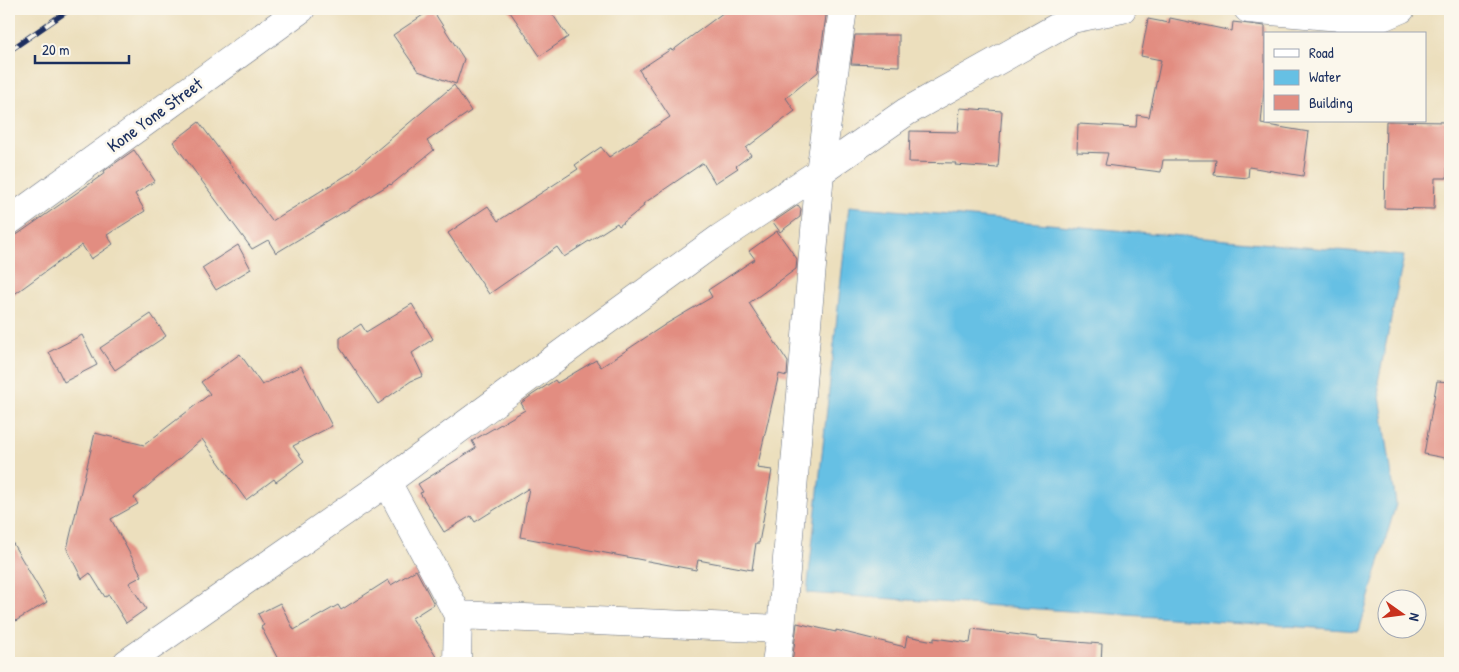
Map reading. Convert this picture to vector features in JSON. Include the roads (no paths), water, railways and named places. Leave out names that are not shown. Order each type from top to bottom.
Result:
[{"type":"street","name":"Kone Yone Street","points":[[9,220],[301,9]]},
{"type":"street","points":[[776,663],[781,629],[820,172],[843,9]]},
{"type":"street","points":[[127,663],[388,482],[584,336],[720,238],[906,112],[1072,19],[1122,9]]},
{"type":"street","points":[[1248,9],[1375,15],[1401,9]]},
{"type":"street","points":[[388,482],[458,615],[457,663]]},
{"type":"street","points":[[458,615],[781,629]]},
{"type":"water","points":[[849,206],[1404,256],[1378,382],[1396,504],[1359,631],[807,593]]},
{"type":"railway","points":[[9,51],[70,9]]}]
